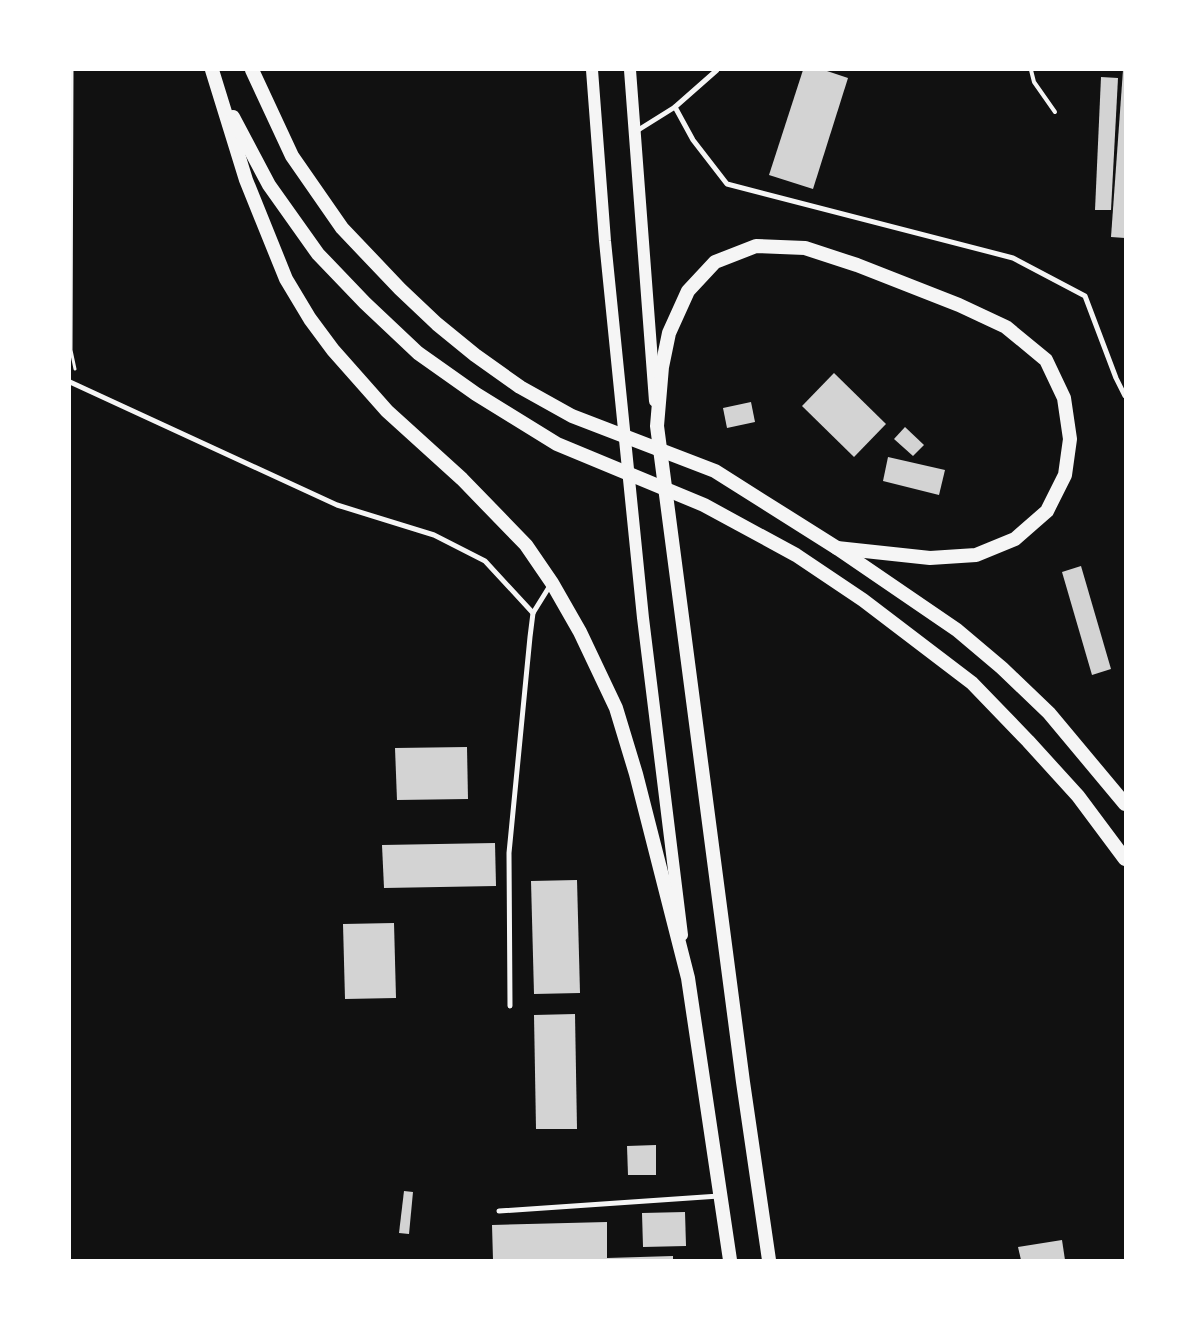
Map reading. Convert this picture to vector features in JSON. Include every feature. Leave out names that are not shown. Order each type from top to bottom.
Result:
[{"type":"highway","points":[[212,70],[246,180],[286,279],[310,320],[333,350],[387,411],[462,479],[526,545],[552,583],[580,632],[616,708],[636,774],[688,978],[730,1260]]},
{"type":"highway","points":[[252,70],[292,156],[342,228],[400,289],[437,324],[475,355],[520,387],[572,416],[715,472],[837,548],[957,630],[1002,668],[1049,713],[1125,804]]},
{"type":"highway","points":[[217,88],[270,185],[318,254],[365,303],[418,353],[476,394],[557,444],[704,505],[796,555],[863,600],[972,683],[1078,796],[1125,859]]},
{"type":"highway","points":[[769,1260],[743,1082],[657,426],[662,367],[669,333],[688,291],[715,262],[756,246],[805,248],[857,265],[958,304],[1006,327],[1046,360],[1064,398],[1070,439],[1065,474],[1047,510],[1015,539],[976,555],[930,558],[837,548]]},
{"type":"main road","points":[[592,70],[605,241],[643,618],[688,978]]},
{"type":"main road","points":[[630,70],[657,426]]},
{"type":"street","points":[[635,132],[675,107],[717,70]]},
{"type":"street","points":[[675,107],[693,140],[727,184],[1013,258],[1085,296],[1116,378],[1125,396]]},
{"type":"street","points":[[70,382],[338,505],[434,535],[485,561],[533,613]]},
{"type":"street","points":[[510,1006],[509,853],[533,613],[552,583]]},
{"type":"street","points":[[499,1211],[720,1196]]},
{"type":"lane","points":[[1032,70],[1034,82],[1055,112]]},
{"type":"path","points":[[72,70],[71,350],[79,386]]},
{"type":"building","points":[[803,70],[824,70],[848,78],[813,189],[769,175]]},
{"type":"building","points":[[1123,70],[1125,70],[1125,238],[1111,237]]},
{"type":"building","points":[[1101,77],[1118,78],[1111,210],[1095,210]]},
{"type":"building","points":[[834,373],[886,424],[854,457],[802,406]]},
{"type":"building","points":[[751,402],[755,422],[727,428],[723,408]]},
{"type":"building","points":[[905,427],[924,445],[913,456],[894,439]]},
{"type":"building","points":[[888,457],[945,470],[939,495],[883,481]]},
{"type":"building","points":[[1081,566],[1111,669],[1092,675],[1062,572]]},
{"type":"building","points":[[467,747],[468,799],[397,800],[395,748]]},
{"type":"building","points":[[495,843],[496,886],[384,888],[382,845]]},
{"type":"building","points":[[577,880],[580,993],[534,994],[531,881]]},
{"type":"building","points":[[394,923],[396,998],[345,999],[343,924]]},
{"type":"building","points":[[575,1014],[577,1129],[536,1129],[534,1015]]},
{"type":"building","points":[[656,1145],[656,1175],[628,1175],[627,1146]]},
{"type":"building","points":[[404,1191],[413,1192],[409,1234],[399,1233]]},
{"type":"building","points":[[685,1212],[686,1246],[643,1247],[642,1213]]},
{"type":"building","points":[[607,1222],[607,1258],[673,1256],[673,1260],[493,1260],[492,1225]]},
{"type":"building","points":[[1062,1240],[1065,1260],[1021,1260],[1018,1247]]}]
